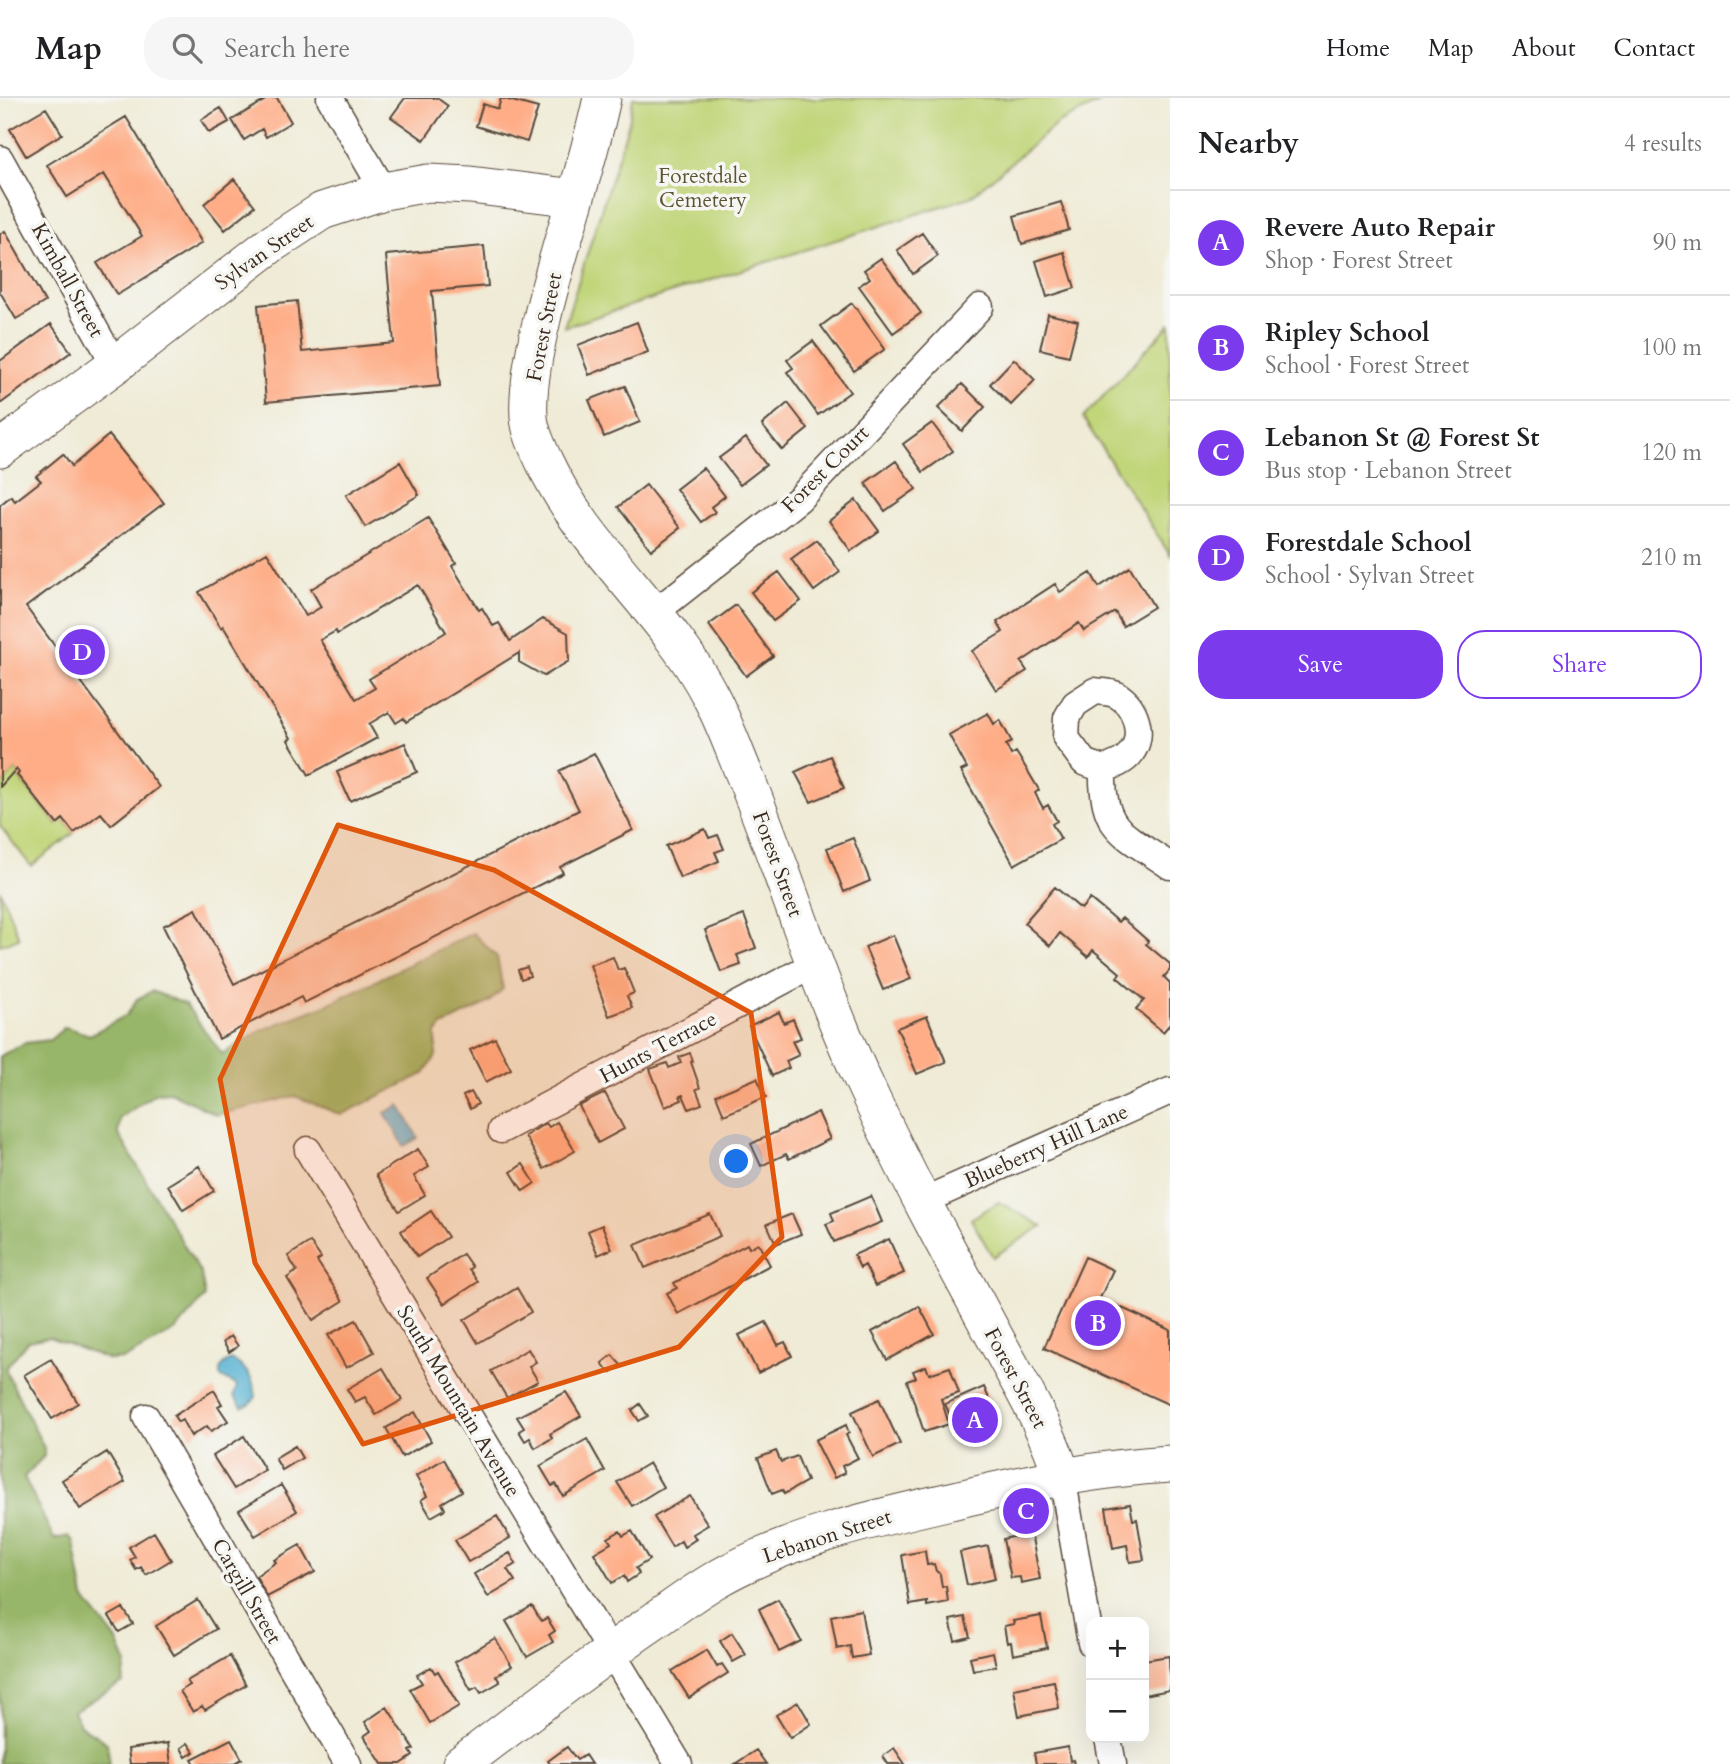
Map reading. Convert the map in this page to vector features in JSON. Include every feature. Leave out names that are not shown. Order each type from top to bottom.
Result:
[{"type":"street","points":[[330,98],[384,191]]},
{"type":"street","name":"Forest Street","points":[[602,98],[550,285],[534,355],[529,419],[538,448],[561,495],[605,556],[654,612],[690,660],[726,729],[863,1083],[1054,1450],[1062,1476],[1086,1617]]},
{"type":"street","name":"Kimball Street","points":[[0,159],[115,365]]},
{"type":"street","name":"Sylvan Street","points":[[0,449],[294,228],[322,211],[384,191],[428,183],[470,185],[575,198]]},
{"type":"street","name":"Forest Court","points":[[654,612],[799,499],[980,307]]},
{"type":"street","points":[[1102,769],[1102,791],[1111,821],[1126,836],[1170,866]]},
{"type":"street","name":"Hunts Terrace","points":[[500,1130],[815,964]]},
{"type":"street","name":"Blueberry Hill Lane","points":[[923,1201],[1170,1091]]},
{"type":"street","name":"South Mountain Avenue","points":[[308,1150],[679,1764]]},
{"type":"street","name":"Cargill Street","points":[[146,1417],[348,1764]]},
{"type":"street","name":"Lebanon Street","points":[[461,1764],[610,1651],[712,1582],[773,1551],[862,1522],[1062,1476],[1126,1466],[1170,1464]]},
{"type":"street","points":[[1109,1743],[1113,1764]]},
{"type":"highlighted area","points":[[338,825],[494,870],[751,1013],[782,1237],[679,1347],[363,1444],[255,1263],[220,1079]]},
{"type":"green space","name":"Forestdale Cemetery","points":[[633,98],[1109,98],[1058,123],[970,197],[564,327],[629,122]]},
{"type":"green space","points":[[1170,324],[1170,555],[1083,418]]},
{"type":"green space","points":[[16,769],[19,773],[17,776],[57,824],[63,819],[74,833],[31,866],[0,826],[0,787]]},
{"type":"green space","points":[[0,890],[19,938],[0,945]]},
{"type":"green space","points":[[473,933],[497,957],[503,989],[488,1003],[442,1026],[436,1034],[436,1056],[424,1074],[341,1115],[295,1096],[217,1115],[170,1092],[156,1093],[120,1118],[118,1133],[201,1274],[205,1297],[176,1330],[124,1359],[110,1360],[49,1337],[28,1341],[5,1369],[44,1448],[44,1456],[24,1477],[54,1539],[69,1536],[74,1542],[84,1598],[117,1641],[126,1662],[123,1683],[73,1711],[80,1725],[107,1743],[110,1764],[0,1764],[0,1056],[25,1043],[50,1040],[65,1027],[90,1035],[127,1015],[137,999],[152,991],[185,1004],[222,1054],[262,1030],[326,1005]]},
{"type":"green space","points":[[999,1202],[1042,1226],[993,1257],[971,1219]]},
{"type":"water","points":[[400,1105],[418,1138],[404,1146],[385,1113]]},
{"type":"water","points":[[231,1360],[245,1370],[255,1391],[256,1397],[250,1404],[242,1407],[234,1396],[237,1386],[220,1376],[222,1366]]},
{"type":"building","points":[[269,98],[277,98],[291,122],[266,137],[262,129],[244,140],[232,120]]},
{"type":"building","points":[[405,98],[437,98],[448,106],[424,140],[391,117]]},
{"type":"building","points":[[501,98],[538,108],[527,142],[476,126],[483,104],[498,109]]},
{"type":"building","points":[[46,108],[62,134],[26,156],[10,129]]},
{"type":"building","points":[[221,108],[229,122],[209,133],[201,120]]},
{"type":"building","points":[[126,117],[202,243],[117,295],[97,263],[142,236],[104,174],[67,197],[47,165]]},
{"type":"building","points":[[234,179],[255,206],[225,230],[204,204]]},
{"type":"building","points":[[1061,202],[1069,230],[1022,244],[1014,216]]},
{"type":"building","points":[[5,231],[45,302],[16,319],[0,292],[0,234]]},
{"type":"building","points":[[922,233],[938,256],[913,274],[897,250]]},
{"type":"building","points":[[484,246],[488,286],[432,291],[440,386],[266,402],[258,305],[297,301],[302,352],[394,343],[386,255]]},
{"type":"building","points":[[1064,252],[1075,288],[1047,297],[1036,261]]},
{"type":"building","points":[[881,258],[921,313],[893,333],[859,286],[870,278],[864,270]]},
{"type":"building","points":[[852,303],[885,349],[854,371],[821,326]]},
{"type":"building","points":[[1048,314],[1078,321],[1069,356],[1040,349]]},
{"type":"building","points":[[637,322],[648,352],[589,375],[578,345]]},
{"type":"building","points":[[51,324],[71,352],[0,404],[0,361]]},
{"type":"building","points":[[813,341],[850,392],[818,415],[787,372],[793,368],[787,360]]},
{"type":"building","points":[[1014,359],[1035,380],[1011,405],[990,384]]},
{"type":"building","points":[[962,384],[985,407],[962,431],[938,408]]},
{"type":"building","points":[[625,386],[640,422],[604,437],[589,400]]},
{"type":"building","points":[[788,403],[808,429],[782,450],[762,425]]},
{"type":"building","points":[[932,423],[953,451],[923,472],[903,444]]},
{"type":"building","points":[[109,435],[164,503],[26,607],[159,787],[111,825],[101,813],[74,833],[63,819],[57,824],[17,775],[19,773],[16,769],[0,787],[0,505],[11,496],[15,501],[41,481],[36,476],[63,454],[72,466]]},
{"type":"building","points":[[746,438],[766,465],[740,485],[719,458]]},
{"type":"building","points":[[896,461],[916,489],[885,511],[865,483]]},
{"type":"building","points":[[400,462],[419,495],[365,527],[346,495]]},
{"type":"building","points":[[703,468],[725,496],[711,507],[715,512],[701,522],[676,489]]},
{"type":"building","points":[[646,485],[680,528],[651,550],[618,507]]},
{"type":"building","points":[[856,500],[879,531],[851,551],[829,521]]},
{"type":"building","points":[[428,518],[456,563],[452,566],[479,610],[482,608],[493,626],[499,623],[510,641],[543,619],[568,633],[569,661],[544,676],[519,662],[519,653],[406,722],[404,718],[396,723],[389,712],[369,724],[377,738],[309,775],[288,740],[291,738],[223,626],[221,628],[199,592],[267,552],[306,616],[321,607],[311,589]],"holes":[[[418,585],[446,632],[369,679],[375,688],[356,699],[320,640],[336,631],[337,634]]]},
{"type":"building","points":[[817,540],[840,572],[814,591],[791,559]]},
{"type":"building","points":[[1130,567],[1154,607],[1123,626],[1115,612],[1084,631],[1079,623],[1021,662],[1027,671],[996,690],[972,651],[1003,632],[997,622],[1055,584],[1060,592],[1091,573],[1099,587]]},
{"type":"building","points":[[779,572],[801,601],[773,621],[751,592]]},
{"type":"building","points":[[736,605],[773,656],[746,676],[709,625]]},
{"type":"building","points":[[988,713],[994,724],[1000,720],[1012,742],[1006,745],[1011,755],[1016,752],[1029,773],[1039,790],[1035,793],[1043,808],[1048,805],[1057,821],[1052,824],[1061,839],[1014,865],[961,771],[967,768],[949,735]]},
{"type":"building","points":[[405,743],[417,772],[350,801],[337,772]]},
{"type":"building","points":[[594,753],[633,830],[560,867],[563,873],[304,1003],[301,997],[219,1039],[163,926],[196,909],[234,984],[579,810],[559,771]]},
{"type":"building","points":[[830,756],[844,788],[811,802],[795,772]]},
{"type":"building","points":[[705,829],[709,838],[718,835],[724,849],[715,852],[719,861],[680,878],[666,846]]},
{"type":"building","points":[[853,838],[870,881],[844,892],[827,848]]},
{"type":"building","points":[[1055,887],[1081,909],[1090,899],[1118,922],[1122,918],[1148,941],[1146,944],[1170,964],[1170,970],[1164,977],[1170,983],[1170,1024],[1163,1032],[1136,1009],[1144,1000],[1117,977],[1120,973],[1093,950],[1088,957],[1060,933],[1050,946],[1024,923]]},
{"type":"building","points":[[744,915],[756,948],[737,955],[741,965],[721,972],[705,930]]},
{"type":"building","points":[[893,935],[911,979],[883,990],[865,947]]},
{"type":"building","points":[[613,957],[618,970],[624,968],[634,993],[627,996],[632,1008],[609,1016],[590,965]]},
{"type":"building","points":[[527,967],[530,976],[521,979],[518,970]]},
{"type":"building","points":[[779,1012],[784,1023],[793,1019],[801,1038],[792,1041],[799,1055],[786,1061],[789,1068],[772,1076],[749,1026]]},
{"type":"building","points":[[927,1016],[946,1062],[917,1074],[897,1028]]},
{"type":"building","points":[[495,1038],[511,1069],[486,1082],[470,1050]]},
{"type":"building","points":[[690,1053],[700,1088],[696,1089],[702,1104],[689,1109],[683,1095],[680,1096],[682,1100],[665,1107],[650,1069],[667,1063],[669,1068],[681,1063],[679,1057]]},
{"type":"building","points":[[757,1078],[766,1097],[724,1115],[716,1095]]},
{"type":"building","points":[[471,1092],[478,1104],[470,1109],[463,1096]]},
{"type":"building","points":[[605,1093],[624,1129],[598,1143],[579,1106]]},
{"type":"building","points":[[818,1112],[830,1139],[789,1159],[786,1154],[761,1166],[751,1144]]},
{"type":"building","points":[[557,1122],[575,1151],[544,1169],[525,1136],[546,1123],[549,1127]]},
{"type":"building","points":[[418,1149],[429,1167],[414,1176],[425,1195],[399,1211],[376,1175]]},
{"type":"building","points":[[523,1164],[535,1183],[523,1191],[511,1172]]},
{"type":"building","points":[[199,1166],[214,1191],[183,1210],[168,1185]]},
{"type":"building","points":[[871,1196],[882,1222],[834,1242],[826,1224],[834,1221],[831,1213]]},
{"type":"building","points":[[431,1211],[448,1237],[417,1257],[401,1231]]},
{"type":"building","points":[[710,1214],[720,1236],[645,1268],[635,1245]]},
{"type":"building","points":[[792,1214],[801,1234],[776,1244],[767,1224]]},
{"type":"building","points":[[602,1225],[612,1249],[598,1255],[588,1231]]},
{"type":"building","points":[[889,1239],[904,1273],[875,1286],[865,1265],[860,1268],[854,1255]]},
{"type":"building","points":[[310,1242],[321,1258],[317,1261],[343,1301],[313,1320],[287,1278],[297,1271],[288,1256]]},
{"type":"building","points":[[758,1243],[770,1265],[678,1314],[667,1293],[677,1288],[674,1283],[747,1244],[749,1248]]},
{"type":"building","points":[[463,1254],[478,1282],[444,1304],[427,1278]]},
{"type":"building","points":[[1085,1257],[1113,1270],[1100,1298],[1170,1330],[1170,1405],[1044,1348]]},
{"type":"building","points":[[517,1288],[531,1312],[478,1343],[464,1320]]},
{"type":"building","points":[[919,1306],[934,1334],[887,1360],[872,1332]]},
{"type":"building","points":[[356,1320],[374,1352],[346,1368],[328,1335]]},
{"type":"building","points":[[766,1322],[778,1345],[785,1342],[792,1356],[758,1373],[739,1335]]},
{"type":"building","points":[[231,1336],[238,1346],[229,1352],[223,1342]]},
{"type":"building","points":[[528,1349],[536,1362],[529,1366],[538,1381],[507,1398],[491,1371]]},
{"type":"building","points":[[612,1355],[621,1365],[610,1373],[602,1363]]},
{"type":"building","points":[[51,1359],[78,1403],[52,1419],[24,1375]]},
{"type":"building","points":[[926,1366],[929,1374],[950,1367],[959,1393],[941,1399],[949,1424],[924,1432],[907,1381],[916,1378],[913,1371]]},
{"type":"building","points":[[383,1368],[402,1400],[376,1415],[365,1397],[355,1402],[347,1389]]},
{"type":"building","points":[[984,1387],[998,1419],[959,1436],[945,1404]]},
{"type":"building","points":[[214,1390],[222,1404],[218,1406],[228,1421],[211,1431],[207,1426],[191,1436],[182,1420],[178,1422],[174,1416]]},
{"type":"building","points":[[566,1392],[581,1416],[550,1434],[552,1438],[535,1448],[530,1438],[525,1441],[519,1431],[524,1428],[517,1417]]},
{"type":"building","points":[[879,1399],[900,1444],[873,1457],[852,1412]]},
{"type":"building","points":[[640,1404],[648,1416],[639,1421],[632,1410]]},
{"type":"building","points":[[415,1412],[431,1441],[402,1457],[386,1428]]},
{"type":"building","points":[[846,1425],[849,1433],[846,1435],[858,1458],[842,1466],[845,1473],[834,1478],[815,1440]]},
{"type":"building","points":[[244,1436],[265,1470],[234,1489],[213,1456]]},
{"type":"building","points":[[587,1439],[605,1471],[563,1496],[556,1484],[552,1486],[540,1466]]},
{"type":"building","points":[[295,1446],[302,1458],[282,1470],[275,1458]]},
{"type":"building","points":[[776,1451],[781,1462],[797,1456],[807,1481],[784,1494],[782,1490],[772,1494],[758,1458]]},
{"type":"building","points":[[107,1452],[125,1482],[80,1509],[62,1480]]},
{"type":"building","points":[[444,1459],[462,1491],[442,1503],[445,1509],[431,1517],[421,1500],[427,1496],[416,1476]]},
{"type":"building","points":[[649,1463],[663,1487],[632,1506],[617,1482]]},
{"type":"building","points":[[281,1485],[297,1511],[255,1536],[239,1510]]},
{"type":"building","points":[[690,1496],[708,1525],[693,1534],[696,1539],[684,1547],[681,1541],[672,1547],[654,1517]]},
{"type":"building","points":[[1130,1504],[1133,1520],[1137,1519],[1144,1560],[1130,1562],[1127,1545],[1113,1548],[1106,1508]]},
{"type":"building","points":[[497,1516],[510,1538],[468,1562],[455,1540]]},
{"type":"building","points":[[620,1531],[623,1536],[632,1531],[649,1560],[636,1568],[639,1574],[627,1582],[624,1576],[612,1583],[594,1553],[611,1543],[608,1538]]},
{"type":"building","points":[[154,1532],[171,1560],[146,1575],[141,1567],[136,1570],[130,1560],[135,1557],[129,1547]]},
{"type":"building","points":[[1031,1533],[1040,1579],[1021,1583],[1020,1577],[1011,1578],[1003,1539]]},
{"type":"building","points":[[300,1545],[315,1572],[267,1597],[256,1576],[276,1562],[274,1560]]},
{"type":"building","points":[[988,1546],[995,1579],[967,1585],[960,1552]]},
{"type":"building","points":[[925,1551],[927,1565],[934,1564],[940,1574],[942,1587],[946,1586],[948,1602],[927,1606],[927,1602],[910,1605],[902,1555]]},
{"type":"building","points":[[510,1553],[516,1564],[507,1569],[515,1581],[488,1597],[474,1574]]},
{"type":"building","points":[[778,1599],[801,1641],[779,1652],[759,1609]]},
{"type":"building","points":[[198,1600],[216,1629],[174,1655],[156,1626]]},
{"type":"building","points":[[532,1606],[541,1621],[547,1618],[555,1631],[549,1635],[553,1642],[527,1657],[506,1621]]},
{"type":"building","points":[[123,1608],[133,1624],[119,1632],[109,1616]]},
{"type":"building","points":[[861,1610],[869,1655],[852,1658],[850,1646],[837,1649],[831,1616]]},
{"type":"building","points":[[1041,1616],[1047,1648],[1013,1655],[1011,1642],[1007,1643],[1004,1626],[1014,1624],[1013,1621]]},
{"type":"building","points":[[965,1617],[970,1637],[955,1641],[950,1620]]},
{"type":"building","points":[[732,1633],[746,1655],[733,1662],[720,1641]]},
{"type":"building","points":[[495,1638],[512,1666],[496,1676],[500,1682],[481,1693],[477,1687],[471,1690],[455,1662]]},
{"type":"building","points":[[707,1650],[717,1667],[722,1664],[728,1673],[689,1698],[672,1671]]},
{"type":"building","points":[[993,1652],[996,1666],[973,1670],[970,1657]]},
{"type":"building","points":[[230,1656],[246,1685],[205,1710],[202,1706],[193,1712],[180,1691],[190,1685],[187,1681]]},
{"type":"building","points":[[1169,1656],[1170,1690],[1149,1694],[1149,1659]]},
{"type":"building","points":[[431,1667],[435,1673],[438,1671],[459,1706],[430,1723],[410,1689],[422,1683],[417,1675]]},
{"type":"building","points":[[1054,1681],[1059,1708],[1019,1716],[1014,1689]]},
{"type":"building","points":[[798,1702],[811,1724],[790,1738],[776,1715]]},
{"type":"building","points":[[387,1707],[414,1749],[410,1751],[413,1756],[401,1764],[382,1764],[364,1736],[371,1731],[365,1722]]},
{"type":"building","points":[[231,1739],[242,1759],[233,1764],[195,1764],[192,1759]]},
{"type":"building","points":[[168,1743],[171,1764],[130,1764],[128,1749]]},
{"type":"building","points":[[188,1743],[194,1752],[186,1757],[181,1748]]},
{"type":"building","points":[[567,1747],[577,1760],[585,1755],[591,1764],[550,1764],[548,1761]]},
{"type":"building","points":[[1068,1747],[1070,1761],[1073,1760],[1074,1764],[1036,1764],[1034,1753]]},
{"type":"building","points":[[894,1748],[905,1764],[888,1764],[883,1756]]},
{"type":"building","points":[[756,1750],[766,1764],[735,1764]]},
{"type":"place","name":"Forestdale School","points":[[82,652]]},
{"type":"place","name":"Ripley School","points":[[1098,1323]]},
{"type":"place","name":"Revere Auto Repair","points":[[975,1420]]},
{"type":"place","name":"Lebanon St @ Forest St","points":[[1026,1511]]}]
